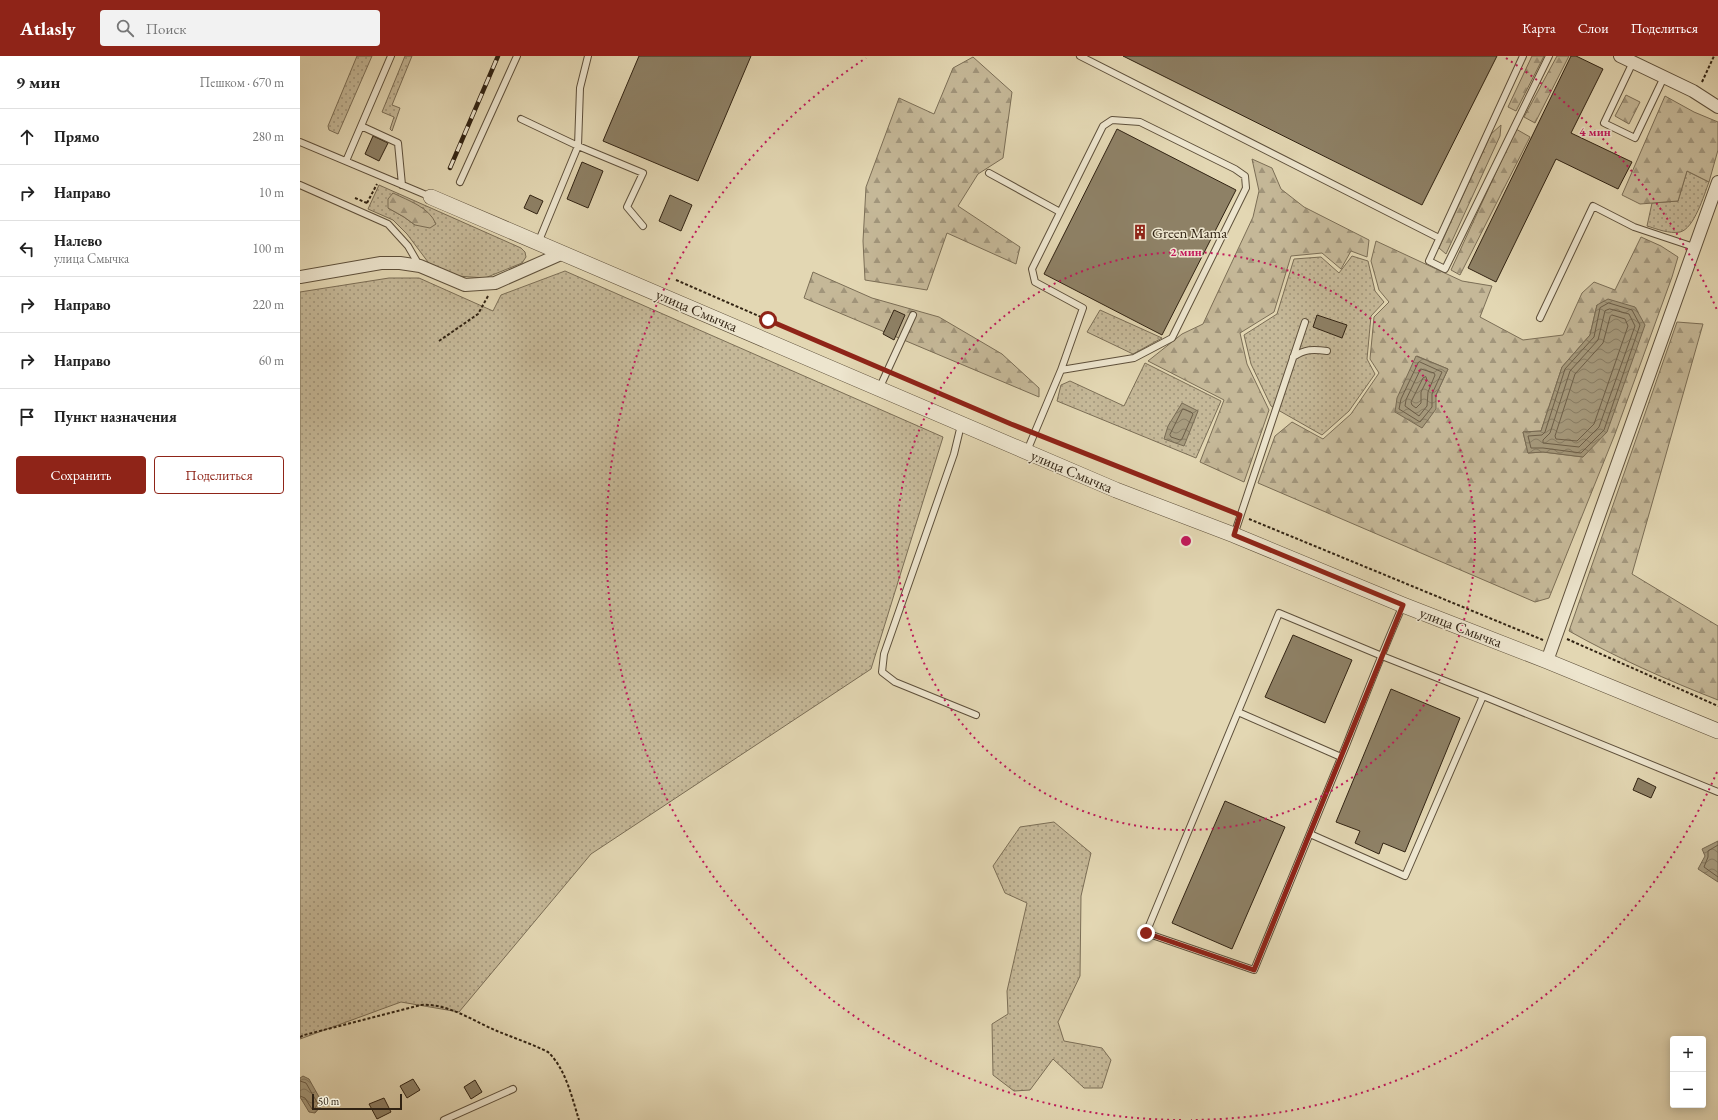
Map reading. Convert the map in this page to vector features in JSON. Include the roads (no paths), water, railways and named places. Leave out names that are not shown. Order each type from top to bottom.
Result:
[{"type":"street","points":[[1620,56],[1696,93],[1718,108]]},
{"type":"street","points":[[1546,661],[1718,182]]},
{"type":"street","name":"улица Смычка","points":[[431,197],[1116,490],[1234,535],[1403,605],[1718,731]]},
{"type":"street","points":[[300,277],[381,264],[400,263],[420,266],[465,285],[495,282],[562,253]]},
{"type":"lane","points":[[346,161],[391,56]]},
{"type":"lane","points":[[460,182],[517,56]]},
{"type":"lane","points":[[538,243],[578,146],[580,88],[588,56]]},
{"type":"lane","points":[[1080,56],[1440,238]]},
{"type":"lane","points":[[1523,56],[1429,261],[1445,269],[1549,56]]},
{"type":"lane","points":[[1633,62],[1604,123],[1635,138],[1664,77]]},
{"type":"lane","points":[[521,119],[578,146],[643,173],[627,207],[643,226]]},
{"type":"lane","points":[[1026,452],[1061,370],[1083,308],[1035,282],[1032,269],[1103,126],[1112,120],[1140,122],[1235,168],[1245,176],[1246,188],[1172,338],[1134,358],[1061,370]]},
{"type":"lane","points":[[361,126],[398,143],[402,184]]},
{"type":"lane","points":[[300,142],[431,197]]},
{"type":"lane","points":[[989,173],[1060,212]]},
{"type":"lane","points":[[300,185],[388,224],[408,246],[420,266]]},
{"type":"lane","points":[[1540,318],[1593,206],[1634,227],[1694,247]]},
{"type":"lane","points":[[879,389],[913,315]]},
{"type":"lane","points":[[1234,535],[1305,322]]},
{"type":"lane","points":[[1293,357],[1302,352],[1313,349],[1327,351]]},
{"type":"lane","points":[[961,425],[954,454],[884,654],[882,672],[895,682],[976,715]]},
{"type":"lane","points":[[1403,605],[1382,656],[1310,834],[1254,970],[1146,933],[1278,613],[1382,656],[1718,792]]},
{"type":"lane","points":[[1310,834],[1405,876],[1483,696]]},
{"type":"lane","points":[[1238,712],[1341,757]]},
{"type":"lane","points":[[444,1120],[514,1089]]},
{"type":"water","points":[[1608,299],[1635,307],[1645,325],[1607,432],[1583,457],[1543,452],[1528,453],[1523,432],[1541,431],[1562,367],[1590,335],[1597,305]]},
{"type":"water","points":[[1416,356],[1448,369],[1436,395],[1436,409],[1422,428],[1395,412],[1397,398]]},
{"type":"water","points":[[1182,403],[1198,411],[1184,446],[1164,439],[1168,426]]},
{"type":"water","points":[[1718,841],[1718,882],[1698,869],[1705,856],[1702,849]]},
{"type":"water","points":[[303,1076],[309,1079],[323,1104],[315,1113],[309,1112],[300,1097],[300,1078]]},
{"type":"railway","points":[[450,168],[498,56]]},
{"type":"place","name":"Green Mama","points":[[1140,232]]}]
